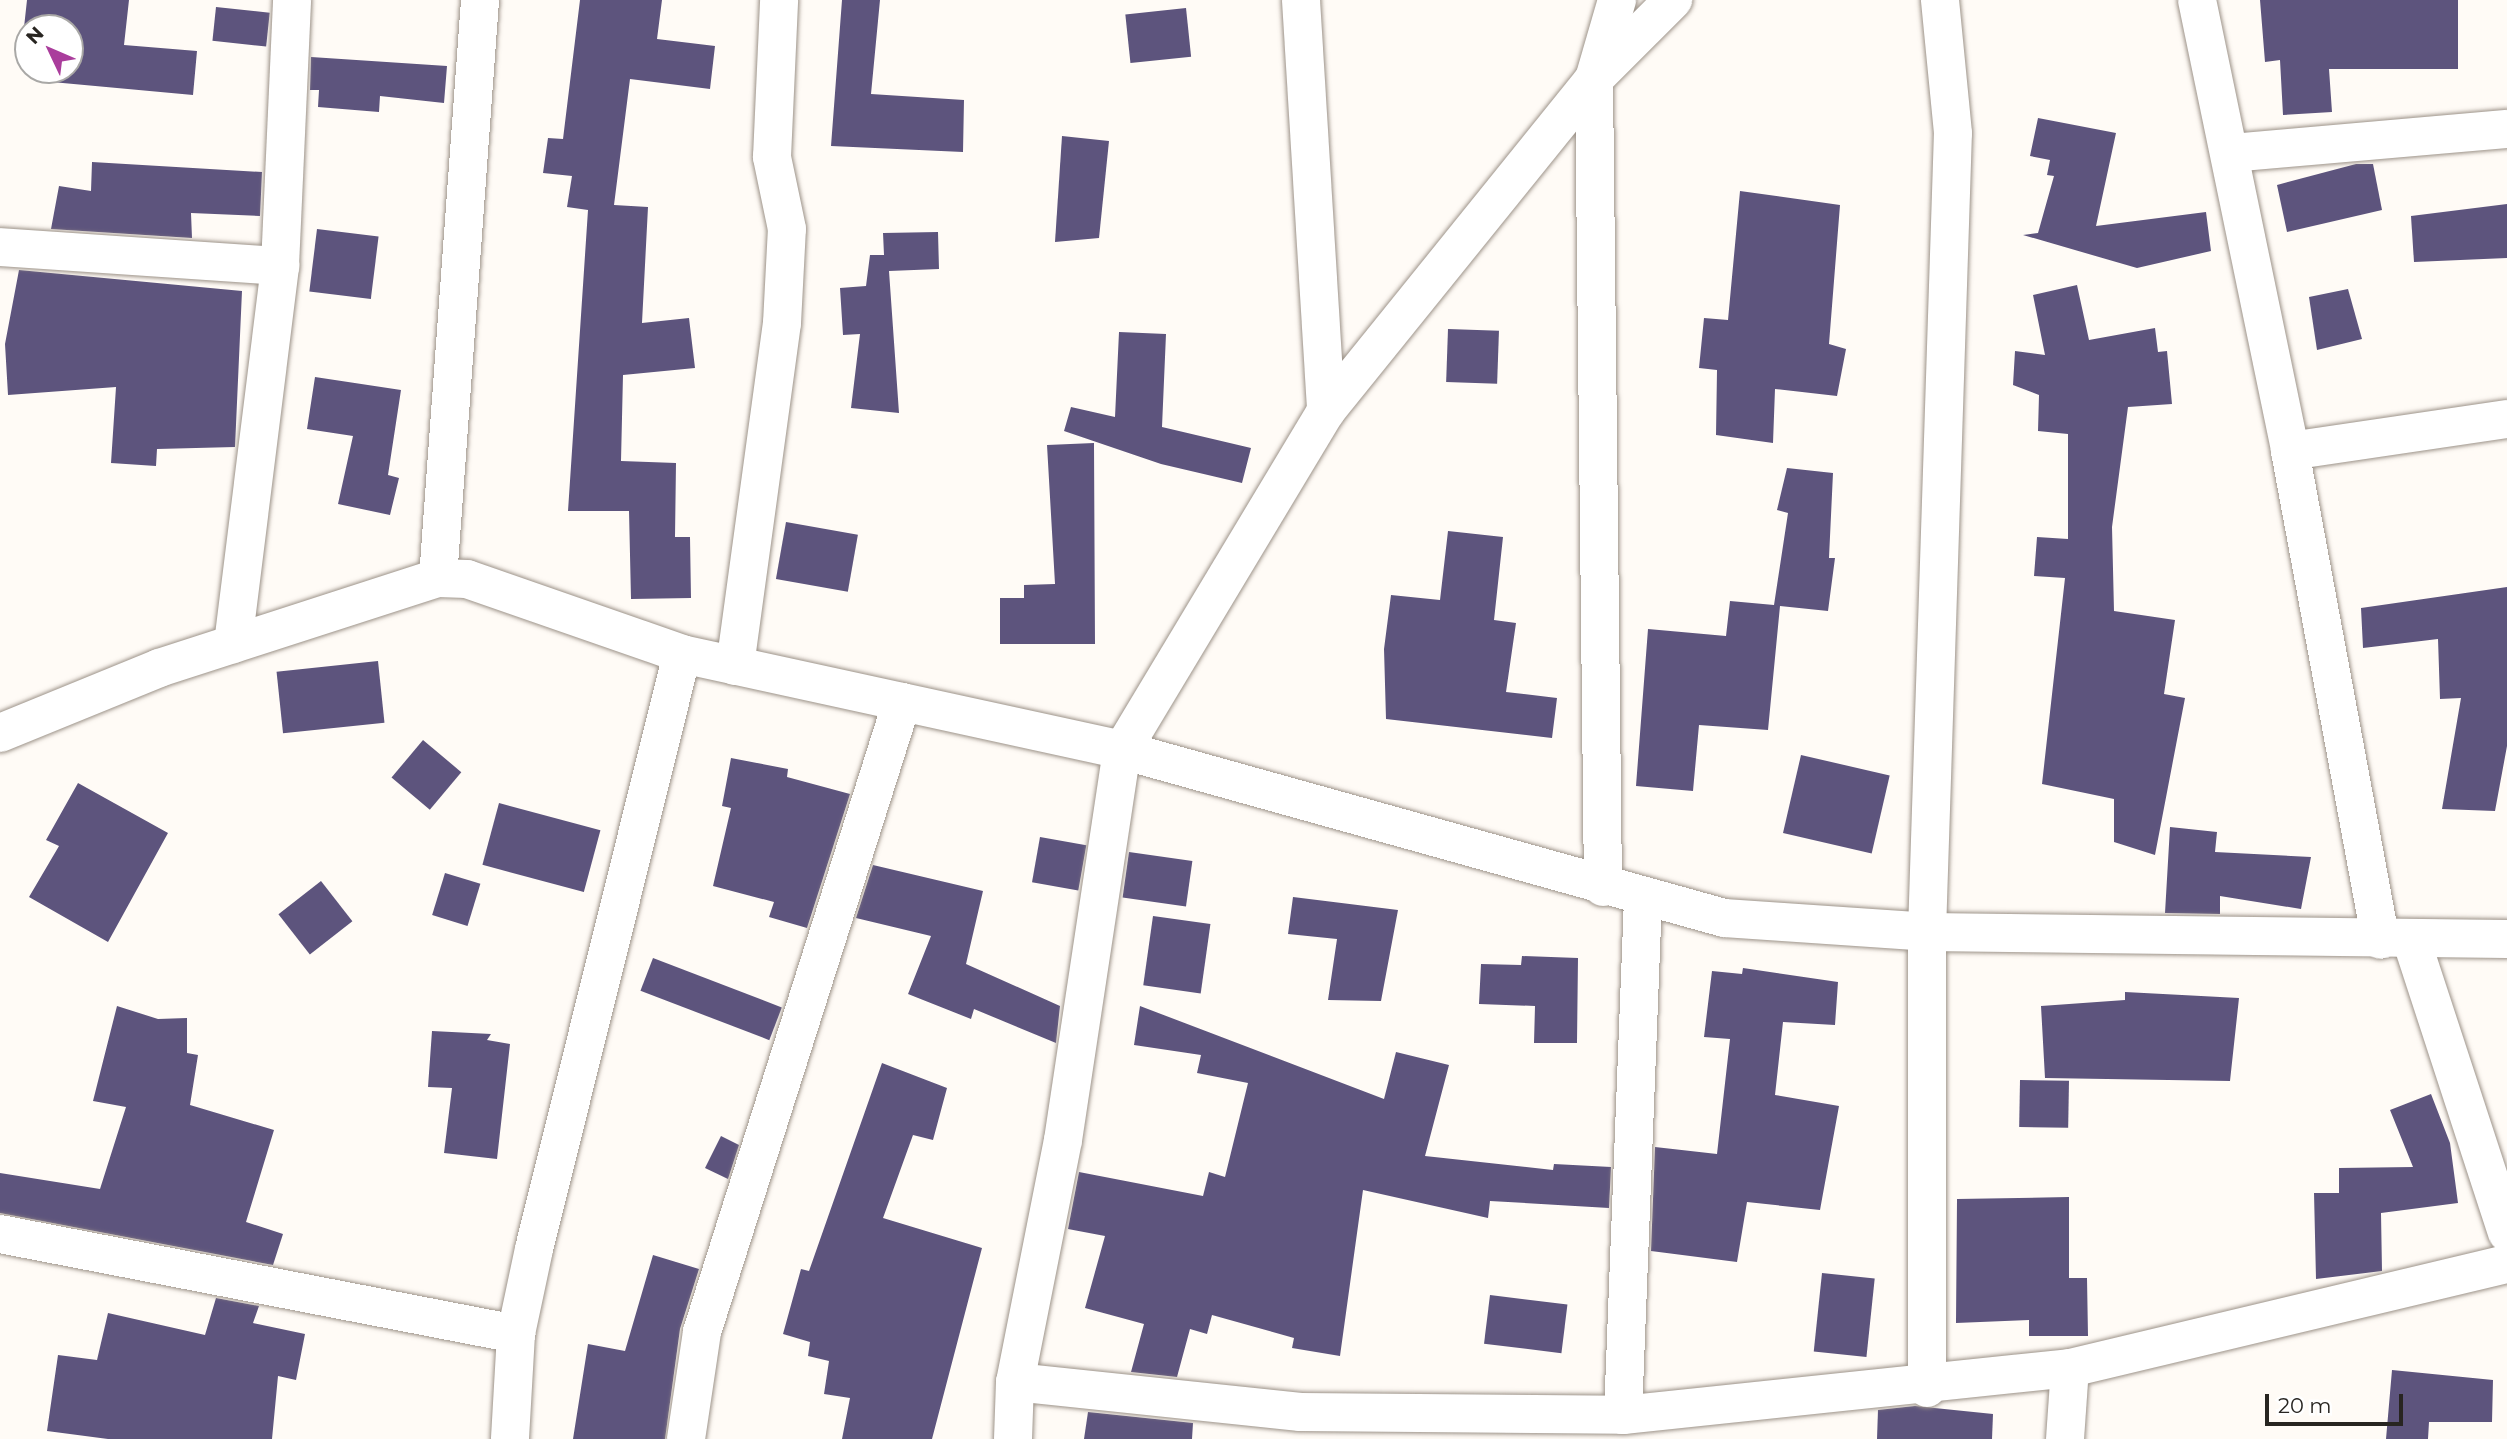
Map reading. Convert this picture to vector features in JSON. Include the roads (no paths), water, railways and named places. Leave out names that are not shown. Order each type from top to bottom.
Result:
[{"type":"street","points":[[233,644],[280,265],[292,0]]},
{"type":"street","points":[[438,578],[480,0]]},
{"type":"street","points":[[735,666],[782,323],[787,229],[772,157],[779,0]]},
{"type":"street","points":[[1301,0],[1326,411]]},
{"type":"street","points":[[1603,887],[1594,79],[1617,0]]},
{"type":"street","points":[[1013,1439],[1015,1382],[1063,1140],[1122,750],[1326,411],[1594,79],[1674,0]]},
{"type":"street","points":[[1927,1388],[1927,932],[1953,133],[1940,0]]},
{"type":"street","points":[[2197,0],[2231,153],[2290,451],[2396,939],[2507,1233]]},
{"type":"street","points":[[2231,153],[2507,129]]},
{"type":"street","points":[[0,247],[280,265]]},
{"type":"street","points":[[2290,451],[2507,419]]},
{"type":"street","points":[[0,733],[233,644],[438,578],[467,579],[682,654],[1122,750],[1603,887],[1724,918],[1927,932],[2507,939]]},
{"type":"street","points":[[510,1439],[516,1334],[682,654]]},
{"type":"street","points":[[686,1439],[702,1332],[902,702]]},
{"type":"street","points":[[1623,1415],[1643,898]]},
{"type":"street","points":[[0,1234],[516,1334]]},
{"type":"street","points":[[1015,1382],[1300,1412],[1623,1415],[1927,1388],[2070,1368],[2507,1264]]},
{"type":"street","points":[[2065,1439],[2070,1368]]}]
